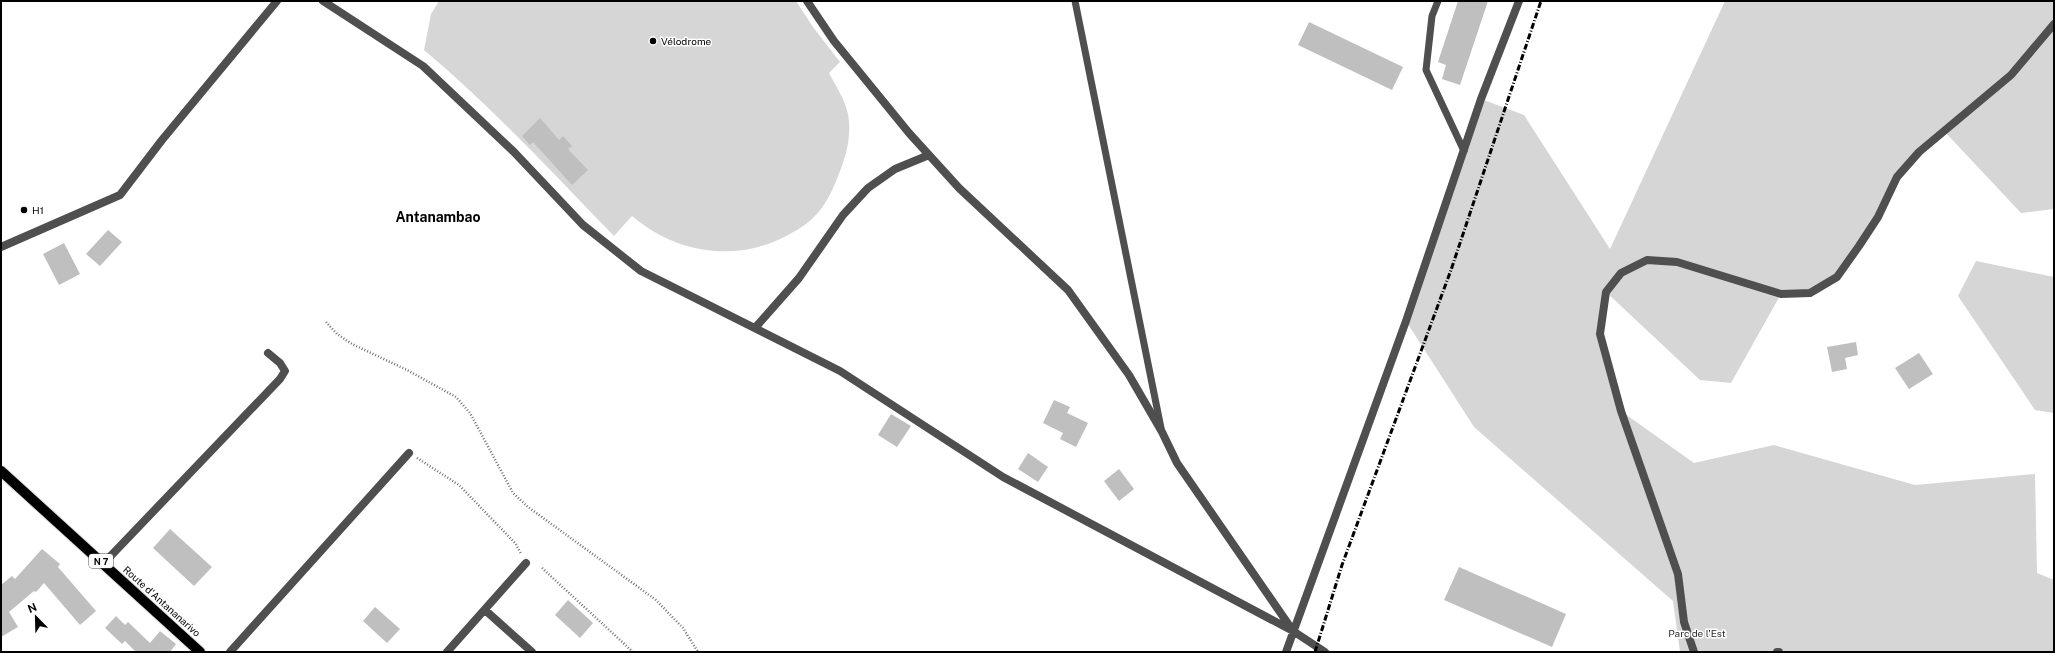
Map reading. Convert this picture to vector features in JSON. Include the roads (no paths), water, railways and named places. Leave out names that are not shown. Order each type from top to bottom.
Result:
[{"type":"main road","name":"Route d'Antananarivo","points":[[1,471],[200,652]]},
{"type":"street","points":[[1,247],[99,206],[120,195],[167,134],[277,1]]},
{"type":"street","points":[[323,1],[423,66],[514,152],[583,225],[641,271],[840,371],[1003,477],[1293,631],[1325,652]]},
{"type":"street","points":[[807,1],[834,41],[959,188],[1068,290],[1129,375],[1162,432],[1176,463],[1293,631]]},
{"type":"street","points":[[1286,652],[1406,321],[1481,99],[1519,1]]},
{"type":"street","points":[[1694,652],[1684,622],[1678,574],[1621,411],[1600,334],[1606,292],[1621,273],[1647,260],[1677,262],[1781,294],[1810,293],[1837,276],[1878,217],[1897,177],[1919,152],[2011,75],[2054,24]]},
{"type":"street","points":[[754,328],[799,278],[843,215],[868,188],[895,169],[929,154]]},
{"type":"street","points":[[104,564],[280,379],[285,371],[280,363],[268,353]]},
{"type":"street","points":[[230,652],[410,453]]},
{"type":"street","points":[[448,652],[526,563]]},
{"type":"street","points":[[485,610],[532,652]]},
{"type":"lane","points":[[1075,1],[1162,432]]},
{"type":"lane","points":[[1438,1],[1432,16],[1426,70],[1464,151]]},
{"type":"railway","points":[[1315,652],[1342,565],[1451,270],[1541,1]]},
{"type":"place","name":"Vélodrome","points":[[653,41]]},
{"type":"place","name":"H1","points":[[24,210]]},
{"type":"district","name":"Antanambao","points":[[438,217]]},
{"type":"park label","name":"Parc de l'Est","points":[[1697,633]]}]
